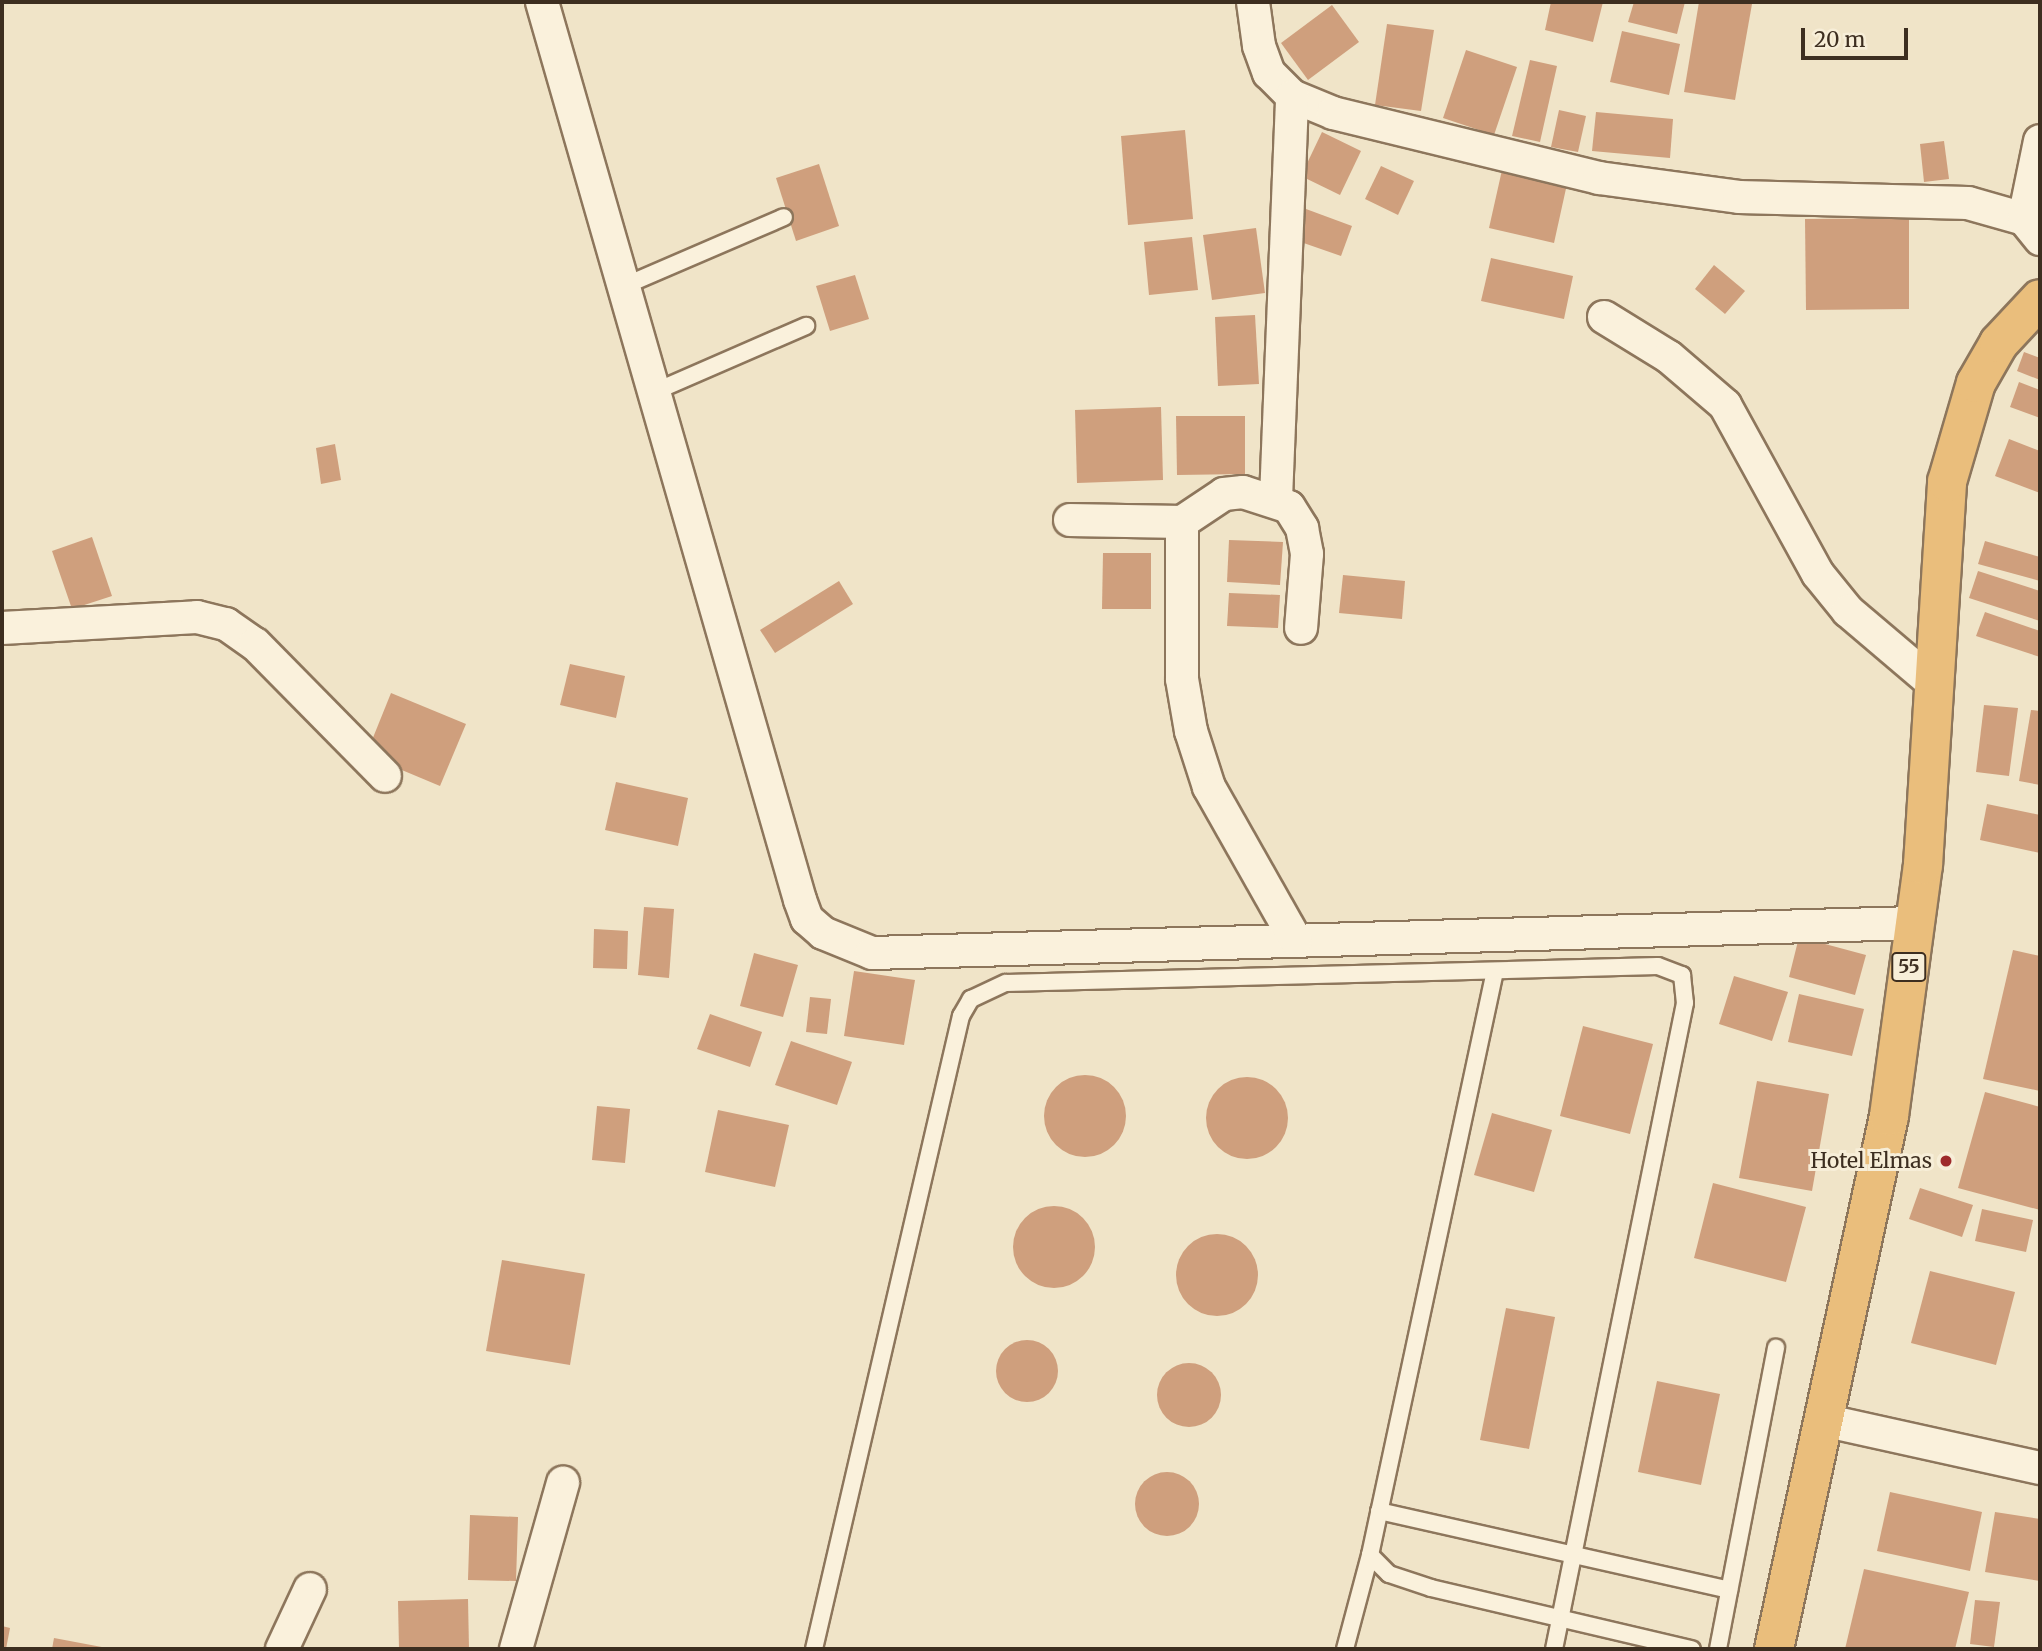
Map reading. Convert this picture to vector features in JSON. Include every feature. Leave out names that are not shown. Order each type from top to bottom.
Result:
[{"type":"highway","name":"55","points":[[1774,1649],[1889,1116],[1915,923],[1947,482],[1956,440],[1976,383],[1999,343],[2040,299]]},
{"type":"street","points":[[542,2],[800,900],[807,919],[823,933],[872,953],[1915,923]]},
{"type":"street","points":[[1253,2],[1259,46],[1269,73],[1292,96],[1333,113],[1599,178],[1739,197],[1968,203],[2032,229],[2040,141]]},
{"type":"street","points":[[1276,499],[1292,96]]},
{"type":"street","points":[[1604,317],[1669,357],[1725,405],[1818,574],[1848,611],[1934,684]]},
{"type":"street","points":[[1070,520],[1182,522],[1224,494],[1276,499],[1289,506],[1302,528],[1307,554],[1301,628]]},
{"type":"street","points":[[1182,522],[1182,679],[1191,731],[1209,787],[1295,939]]},
{"type":"street","points":[[2,628],[197,617],[226,624],[255,644],[385,776]]},
{"type":"street","points":[[1823,1420],[2040,1468]]},
{"type":"street","points":[[516,1649],[563,1483]]},
{"type":"street","points":[[282,1649],[310,1589]]},
{"type":"lane","points":[[624,286],[784,217]]},
{"type":"lane","points":[[654,392],[806,326]]},
{"type":"lane","points":[[814,1649],[961,1017],[971,999],[1006,983],[1658,966],[1682,975],[1686,988],[1554,1649]]},
{"type":"lane","points":[[1345,1649],[1370,1555],[1495,971]]},
{"type":"lane","points":[[1718,1649],[1776,1348]]},
{"type":"lane","points":[[1379,1511],[1729,1590]]},
{"type":"lane","points":[[1370,1555],[1390,1574],[1561,1619],[1690,1649]]},
{"type":"building","points":[[1551,2],[1603,2],[1593,42],[1545,30]]},
{"type":"building","points":[[1634,2],[1685,2],[1677,34],[1628,22]]},
{"type":"building","points":[[1699,2],[1752,4],[1735,100],[1684,92]]},
{"type":"building","points":[[1332,5],[1359,42],[1308,80],[1281,43]]},
{"type":"building","points":[[1387,24],[1434,30],[1421,111],[1375,105]]},
{"type":"building","points":[[1622,31],[1680,44],[1669,95],[1610,82]]},
{"type":"building","points":[[1466,50],[1517,67],[1494,135],[1443,118]]},
{"type":"building","points":[[1530,60],[1557,66],[1540,142],[1512,136]]},
{"type":"building","points":[[1559,110],[1586,116],[1578,152],[1551,147]]},
{"type":"building","points":[[1596,112],[1673,119],[1670,158],[1592,151]]},
{"type":"building","points":[[1185,130],[1193,219],[1128,225],[1121,136]]},
{"type":"building","points":[[1322,132],[1361,151],[1340,195],[1301,176]]},
{"type":"building","points":[[1944,141],[1949,179],[1924,182],[1920,144]]},
{"type":"building","points":[[819,164],[839,226],[796,241],[776,178]]},
{"type":"building","points":[[1381,166],[1414,181],[1398,215],[1365,199]]},
{"type":"building","points":[[1502,170],[1567,184],[1554,243],[1489,228]]},
{"type":"building","points":[[1306,209],[1352,226],[1341,256],[1295,240]]},
{"type":"building","points":[[1909,218],[1909,309],[1806,310],[1805,219]]},
{"type":"building","points":[[1256,228],[1265,293],[1212,300],[1203,235]]},
{"type":"building","points":[[1192,237],[1198,290],[1149,295],[1144,242]]},
{"type":"building","points":[[1491,258],[1573,276],[1564,319],[1481,301]]},
{"type":"building","points":[[1714,265],[1745,291],[1725,314],[1695,289]]},
{"type":"building","points":[[855,275],[869,319],[830,331],[816,286]]},
{"type":"building","points":[[1255,315],[1259,384],[1218,386],[1215,317]]},
{"type":"building","points":[[2024,352],[2040,358],[2040,380],[2017,371]]},
{"type":"building","points":[[2019,382],[2040,390],[2040,418],[2010,407]]},
{"type":"building","points":[[1161,407],[1163,480],[1077,483],[1075,410]]},
{"type":"building","points":[[1176,416],[1245,416],[1245,474],[1177,475]]},
{"type":"building","points":[[2009,439],[2040,451],[2040,493],[1995,476]]},
{"type":"building","points":[[335,444],[341,480],[321,484],[316,448]]},
{"type":"building","points":[[92,537],[112,596],[72,609],[52,551]]},
{"type":"building","points":[[1229,540],[1283,542],[1280,585],[1227,582]]},
{"type":"building","points":[[1985,541],[2040,557],[2040,581],[1978,564]]},
{"type":"building","points":[[1103,553],[1151,553],[1151,609],[1102,609]]},
{"type":"building","points":[[1978,571],[2040,591],[2040,621],[1969,598]]},
{"type":"building","points":[[1343,575],[1405,581],[1402,619],[1339,613]]},
{"type":"building","points":[[839,581],[853,604],[775,653],[760,630]]},
{"type":"building","points":[[1229,593],[1280,595],[1278,628],[1227,626]]},
{"type":"building","points":[[1985,612],[2040,631],[2040,657],[1976,636]]},
{"type":"building","points":[[570,664],[625,676],[616,718],[560,705]]},
{"type":"building","points":[[391,693],[466,724],[440,786],[366,755]]},
{"type":"building","points":[[1984,705],[2018,708],[2009,776],[1976,772]]},
{"type":"building","points":[[2031,710],[2040,711],[2040,785],[2019,781]]},
{"type":"building","points":[[616,782],[688,798],[678,846],[605,830]]},
{"type":"building","points":[[1987,804],[2040,815],[2040,853],[1980,840]]},
{"type":"building","points":[[644,907],[674,909],[669,978],[638,975]]},
{"type":"building","points":[[594,929],[628,931],[627,969],[593,968]]},
{"type":"building","points":[[1799,937],[1866,955],[1855,995],[1789,977]]},
{"type":"building","points":[[2013,950],[2040,956],[2040,1091],[1983,1079]]},
{"type":"building","points":[[754,953],[798,965],[783,1017],[740,1006]]},
{"type":"building","points":[[854,971],[915,980],[904,1045],[844,1036]]},
{"type":"building","points":[[1734,976],[1788,992],[1772,1041],[1719,1024]]},
{"type":"building","points":[[1799,994],[1864,1009],[1852,1056],[1788,1042]]},
{"type":"building","points":[[810,997],[831,999],[827,1034],[806,1032]]},
{"type":"building","points":[[710,1014],[762,1032],[750,1067],[697,1049]]},
{"type":"building","points":[[1583,1026],[1653,1044],[1630,1134],[1560,1116]]},
{"type":"building","points":[[791,1041],[852,1062],[837,1105],[775,1085]]},
{"type":"building","points":[[1085,1075],[1101,1079],[1114,1087],[1122,1100],[1126,1116],[1122,1132],[1114,1145],[1101,1153],[1085,1157],[1069,1153],[1056,1145],[1048,1132],[1044,1116],[1048,1100],[1056,1087],[1069,1079]]},
{"type":"building","points":[[1247,1077],[1263,1081],[1276,1089],[1284,1102],[1288,1118],[1284,1134],[1276,1147],[1263,1155],[1247,1159],[1231,1155],[1218,1147],[1210,1134],[1206,1118],[1210,1102],[1218,1089],[1231,1081]]},
{"type":"building","points":[[1757,1081],[1829,1094],[1812,1191],[1739,1178]]},
{"type":"building","points":[[1985,1092],[2040,1107],[2040,1210],[1958,1188]]},
{"type":"building","points":[[597,1106],[630,1109],[625,1163],[592,1160]]},
{"type":"building","points":[[718,1110],[789,1125],[775,1187],[705,1172]]},
{"type":"building","points":[[1492,1113],[1552,1130],[1534,1192],[1474,1175]]},
{"type":"building","points":[[1713,1183],[1806,1207],[1786,1282],[1694,1258]]},
{"type":"building","points":[[1920,1188],[1973,1205],[1962,1237],[1909,1219]]},
{"type":"building","points":[[1054,1206],[1070,1210],[1083,1218],[1091,1231],[1095,1247],[1091,1263],[1083,1276],[1070,1284],[1054,1288],[1038,1284],[1025,1276],[1017,1263],[1013,1247],[1017,1231],[1025,1218],[1038,1210]]},
{"type":"building","points":[[1982,1209],[2033,1220],[2026,1252],[1975,1241]]},
{"type":"building","points":[[1217,1234],[1233,1238],[1246,1246],[1254,1259],[1258,1275],[1254,1291],[1246,1304],[1233,1312],[1217,1316],[1201,1312],[1188,1304],[1180,1291],[1176,1275],[1180,1259],[1188,1246],[1201,1238]]},
{"type":"building","points":[[502,1260],[585,1274],[570,1365],[486,1351]]},
{"type":"building","points":[[1930,1271],[2015,1292],[1996,1365],[1911,1343]]},
{"type":"building","points":[[1506,1308],[1555,1317],[1529,1449],[1480,1440]]},
{"type":"building","points":[[1021,1340],[1033,1340],[1049,1349],[1056,1359],[1056,1383],[1049,1393],[1033,1402],[1021,1402],[1010,1397],[1001,1388],[996,1377],[996,1365],[1001,1354],[1010,1345]]},
{"type":"building","points":[[1189,1363],[1207,1369],[1215,1377],[1221,1395],[1215,1413],[1207,1421],[1189,1427],[1171,1421],[1163,1413],[1157,1395],[1163,1377],[1171,1369]]},
{"type":"building","points":[[1657,1381],[1720,1394],[1701,1485],[1638,1472]]},
{"type":"building","points":[[1167,1472],[1185,1478],[1193,1486],[1199,1504],[1193,1522],[1185,1530],[1167,1536],[1149,1530],[1141,1522],[1135,1504],[1141,1486],[1149,1478]]},
{"type":"building","points":[[1890,1492],[1982,1512],[1970,1571],[1877,1551]]},
{"type":"building","points":[[1995,1512],[2040,1519],[2040,1581],[1985,1572]]},
{"type":"building","points":[[470,1515],[518,1517],[516,1581],[468,1580]]},
{"type":"building","points":[[1864,1569],[1969,1592],[1955,1649],[1845,1649]]},
{"type":"building","points":[[468,1599],[469,1649],[399,1649],[398,1601]]},
{"type":"building","points":[[1975,1600],[2000,1602],[1994,1647],[1970,1644]]},
{"type":"building","points":[[2,1626],[10,1628],[6,1649],[2,1649]]},
{"type":"building","points":[[54,1638],[107,1648],[107,1649],[52,1649]]},
{"type":"place","name":"Hotel Elmas","points":[[1946,1161]]}]
